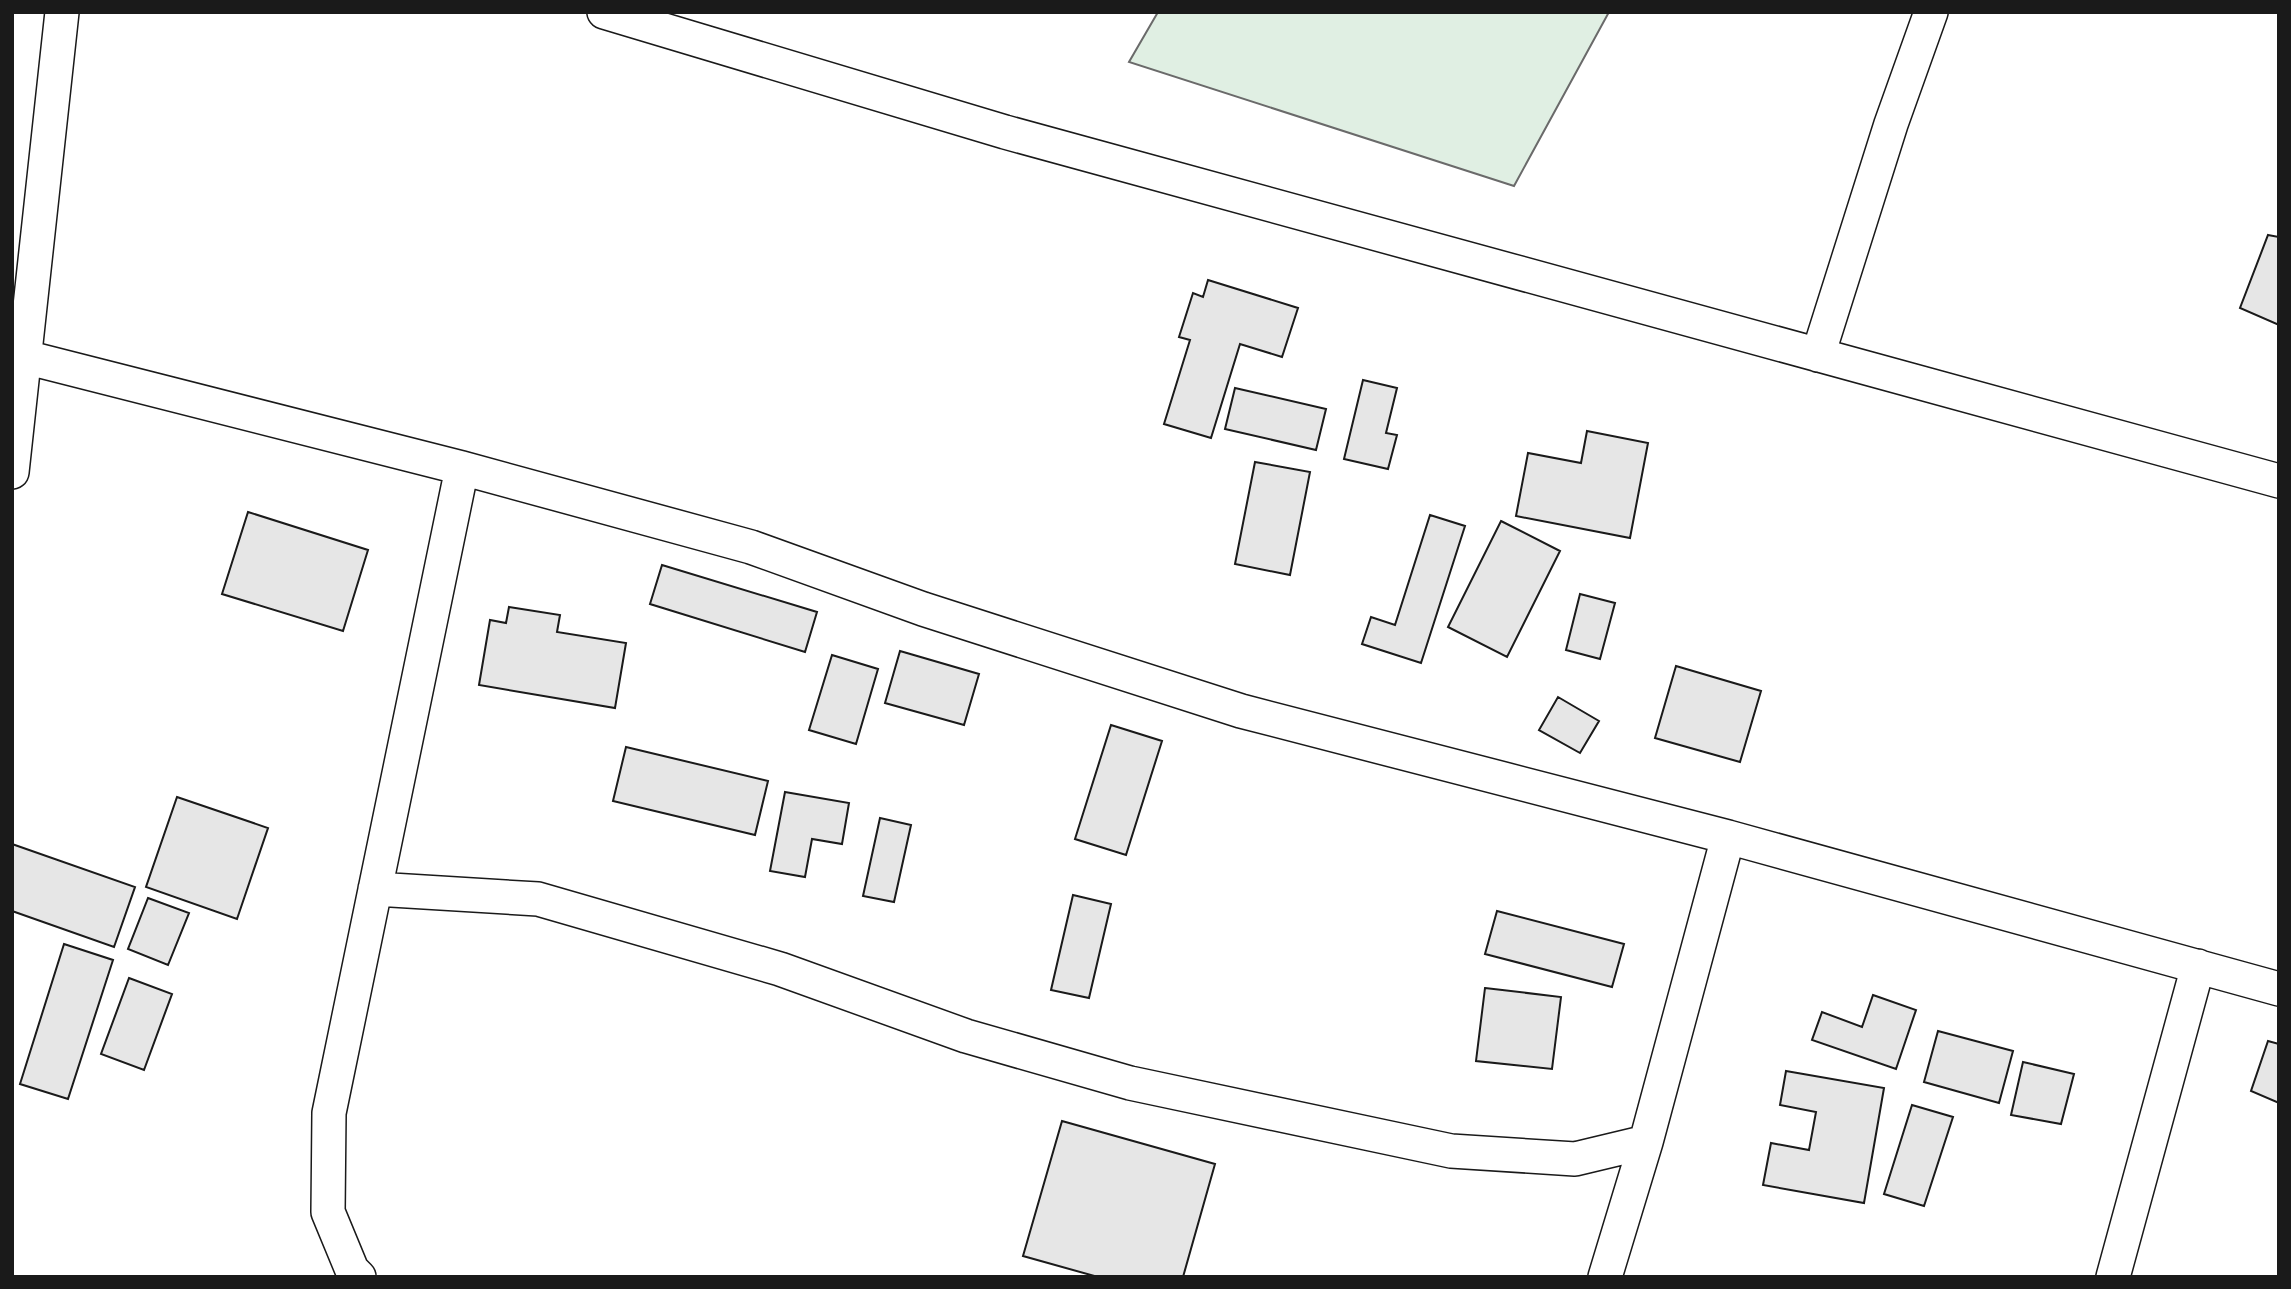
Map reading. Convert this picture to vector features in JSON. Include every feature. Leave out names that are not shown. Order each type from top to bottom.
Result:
[{"type":"street","points":[[12,472],[62,12]]},
{"type":"street","points":[[604,12],[1005,132],[2279,481]]},
{"type":"street","points":[[1818,355],[1891,124],[1931,12]]},
{"type":"street","points":[[25,357],[462,468],[751,547],[923,609],[1241,711],[1728,837],[2279,989]]},
{"type":"street","points":[[359,1277],[352,1270],[328,1212],[329,1113],[462,468]]},
{"type":"street","points":[[1605,1277],[1646,1142],[1728,837]]},
{"type":"street","points":[[374,889],[538,899],[780,969],[966,1036],[1130,1083],[1451,1151],[1574,1159],[1646,1142]]},
{"type":"street","points":[[2113,1277],[2198,966]]},
{"type":"green space","points":[[1158,12],[1609,12],[1514,186],[1129,62]]},
{"type":"building","points":[[2268,235],[2279,237],[2279,325],[2240,308]]},
{"type":"building","points":[[1208,280],[1298,308],[1282,357],[1240,344],[1211,438],[1164,424],[1190,340],[1179,337],[1193,293],[1203,297]]},
{"type":"building","points":[[1363,380],[1397,388],[1386,433],[1397,435],[1388,469],[1344,459]]},
{"type":"building","points":[[1235,388],[1326,409],[1316,450],[1225,429]]},
{"type":"building","points":[[1587,431],[1648,443],[1630,538],[1516,516],[1528,453],[1581,463]]},
{"type":"building","points":[[1255,462],[1310,472],[1290,575],[1235,564]]},
{"type":"building","points":[[248,512],[368,550],[343,631],[222,594]]},
{"type":"building","points":[[1430,515],[1465,526],[1421,663],[1362,644],[1371,617],[1395,625]]},
{"type":"building","points":[[1501,521],[1560,551],[1507,657],[1448,627]]},
{"type":"building","points":[[662,565],[817,612],[805,652],[650,604]]},
{"type":"building","points":[[1580,594],[1615,603],[1600,659],[1566,650]]},
{"type":"building","points":[[509,607],[560,615],[557,632],[626,643],[615,708],[479,685],[490,620],[506,623]]},
{"type":"building","points":[[900,651],[979,674],[964,725],[885,703]]},
{"type":"building","points":[[832,655],[878,669],[856,744],[809,730]]},
{"type":"building","points":[[1676,666],[1761,691],[1740,762],[1655,738]]},
{"type":"building","points":[[1558,697],[1599,721],[1580,753],[1539,730]]},
{"type":"building","points":[[1111,725],[1162,741],[1126,855],[1075,839]]},
{"type":"building","points":[[626,747],[768,781],[755,835],[613,801]]},
{"type":"building","points":[[785,792],[849,803],[842,844],[812,839],[805,877],[770,871]]},
{"type":"building","points":[[177,797],[268,828],[237,919],[146,887]]},
{"type":"building","points":[[880,818],[911,825],[894,902],[863,896]]},
{"type":"building","points":[[12,844],[135,887],[114,947],[12,911]]},
{"type":"building","points":[[1073,895],[1111,904],[1089,998],[1051,990]]},
{"type":"building","points":[[148,898],[189,913],[168,965],[128,949]]},
{"type":"building","points":[[1497,911],[1624,944],[1612,987],[1485,954]]},
{"type":"building","points":[[64,944],[113,960],[68,1099],[20,1084]]},
{"type":"building","points":[[129,978],[172,994],[144,1070],[101,1054]]},
{"type":"building","points":[[1485,988],[1561,997],[1552,1069],[1476,1061]]},
{"type":"building","points":[[1873,995],[1916,1010],[1896,1069],[1812,1040],[1822,1012],[1862,1027]]},
{"type":"building","points":[[1938,1031],[2013,1051],[1999,1103],[1924,1082]]},
{"type":"building","points":[[2268,1041],[2279,1044],[2279,1103],[2251,1091]]},
{"type":"building","points":[[2023,1062],[2074,1074],[2061,1124],[2011,1115]]},
{"type":"building","points":[[1786,1071],[1884,1088],[1864,1203],[1763,1185],[1771,1143],[1809,1150],[1816,1112],[1780,1105]]},
{"type":"building","points":[[1912,1105],[1953,1117],[1924,1206],[1884,1194]]},
{"type":"building","points":[[1062,1121],[1215,1164],[1183,1277],[1098,1277],[1023,1256]]}]
